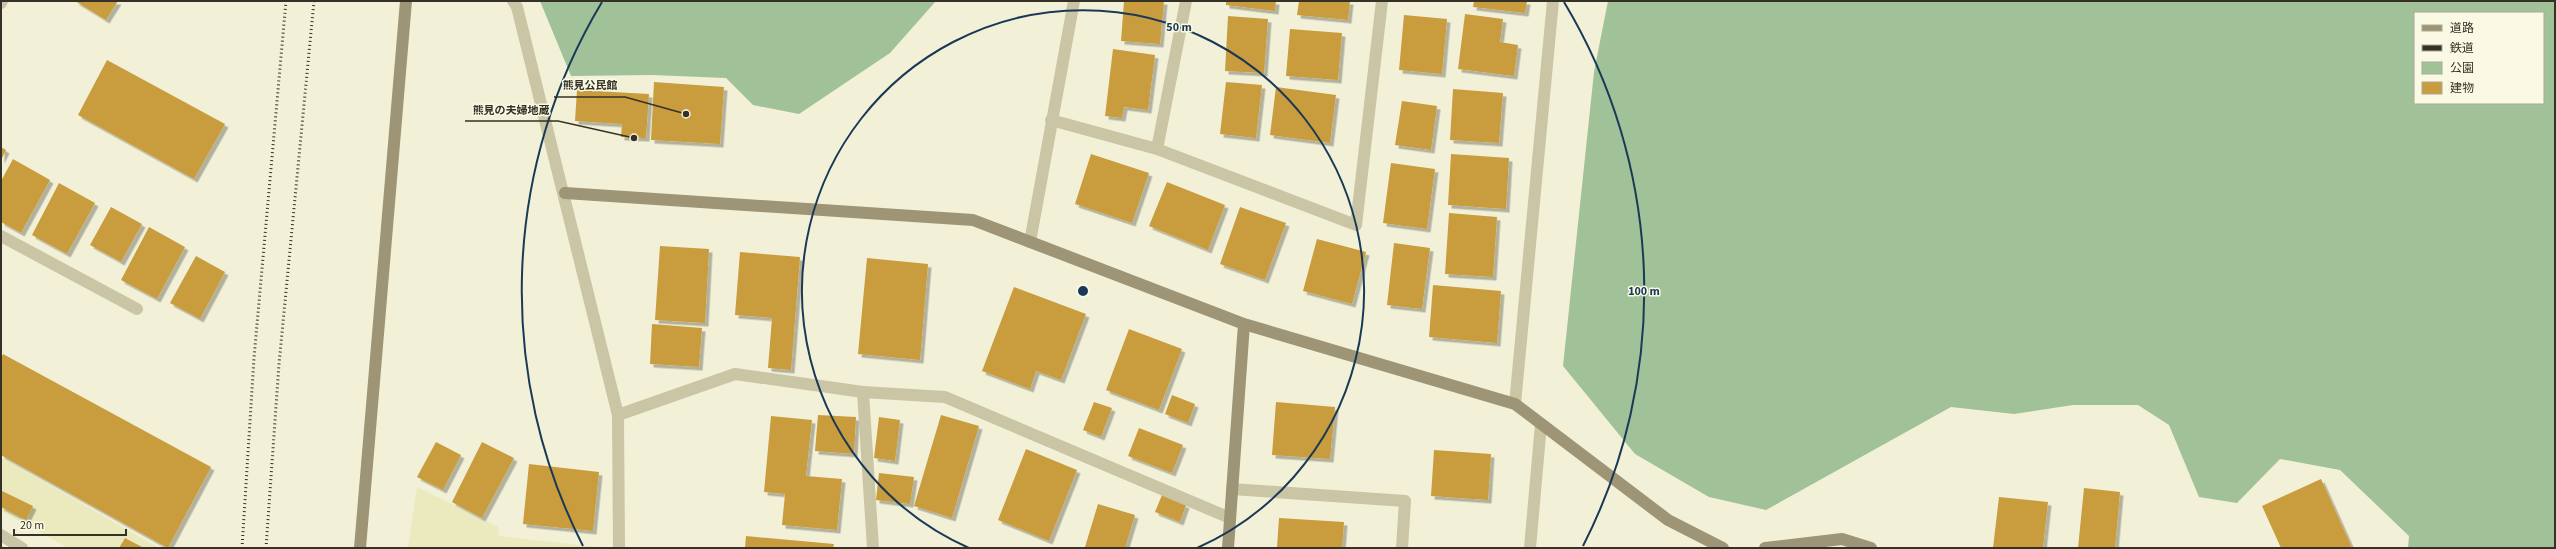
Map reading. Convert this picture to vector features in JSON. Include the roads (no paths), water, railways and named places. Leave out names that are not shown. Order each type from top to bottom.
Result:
[{"type":"street","points":[[360,548],[406,1]]},
{"type":"street","points":[[513,1],[519,14],[565,193],[618,416],[619,548]]},
{"type":"street","points":[[1030,242],[1051,120],[1074,1]]},
{"type":"street","points":[[1158,149],[1186,1]]},
{"type":"street","points":[[1051,120],[1158,149],[1356,225],[1382,1]]},
{"type":"street","points":[[1515,404],[1553,1]]},
{"type":"street","points":[[565,193],[973,220],[1244,324],[1515,404],[1668,520],[1723,548]]},
{"type":"street","points":[[1,236],[137,308]]},
{"type":"street","points":[[1228,548],[1244,324]]},
{"type":"street","points":[[618,416],[735,374],[863,392],[945,397],[1230,518]]},
{"type":"street","points":[[863,392],[873,548]]},
{"type":"street","points":[[1530,548],[1541,424]]},
{"type":"street","points":[[1232,489],[1405,501],[1402,548]]},
{"type":"street","points":[[1,535],[22,548]]},
{"type":"street","points":[[1765,548],[1842,539],[1872,548]]},
{"type":"railway","points":[[242,548],[254,358],[286,1]]},
{"type":"railway","points":[[266,548],[279,364],[314,1]]},
{"type":"place","name":"熊見公民館","points":[[686,114]]},
{"type":"place","name":"熊見の夫婦地蔵","points":[[634,138]]}]
